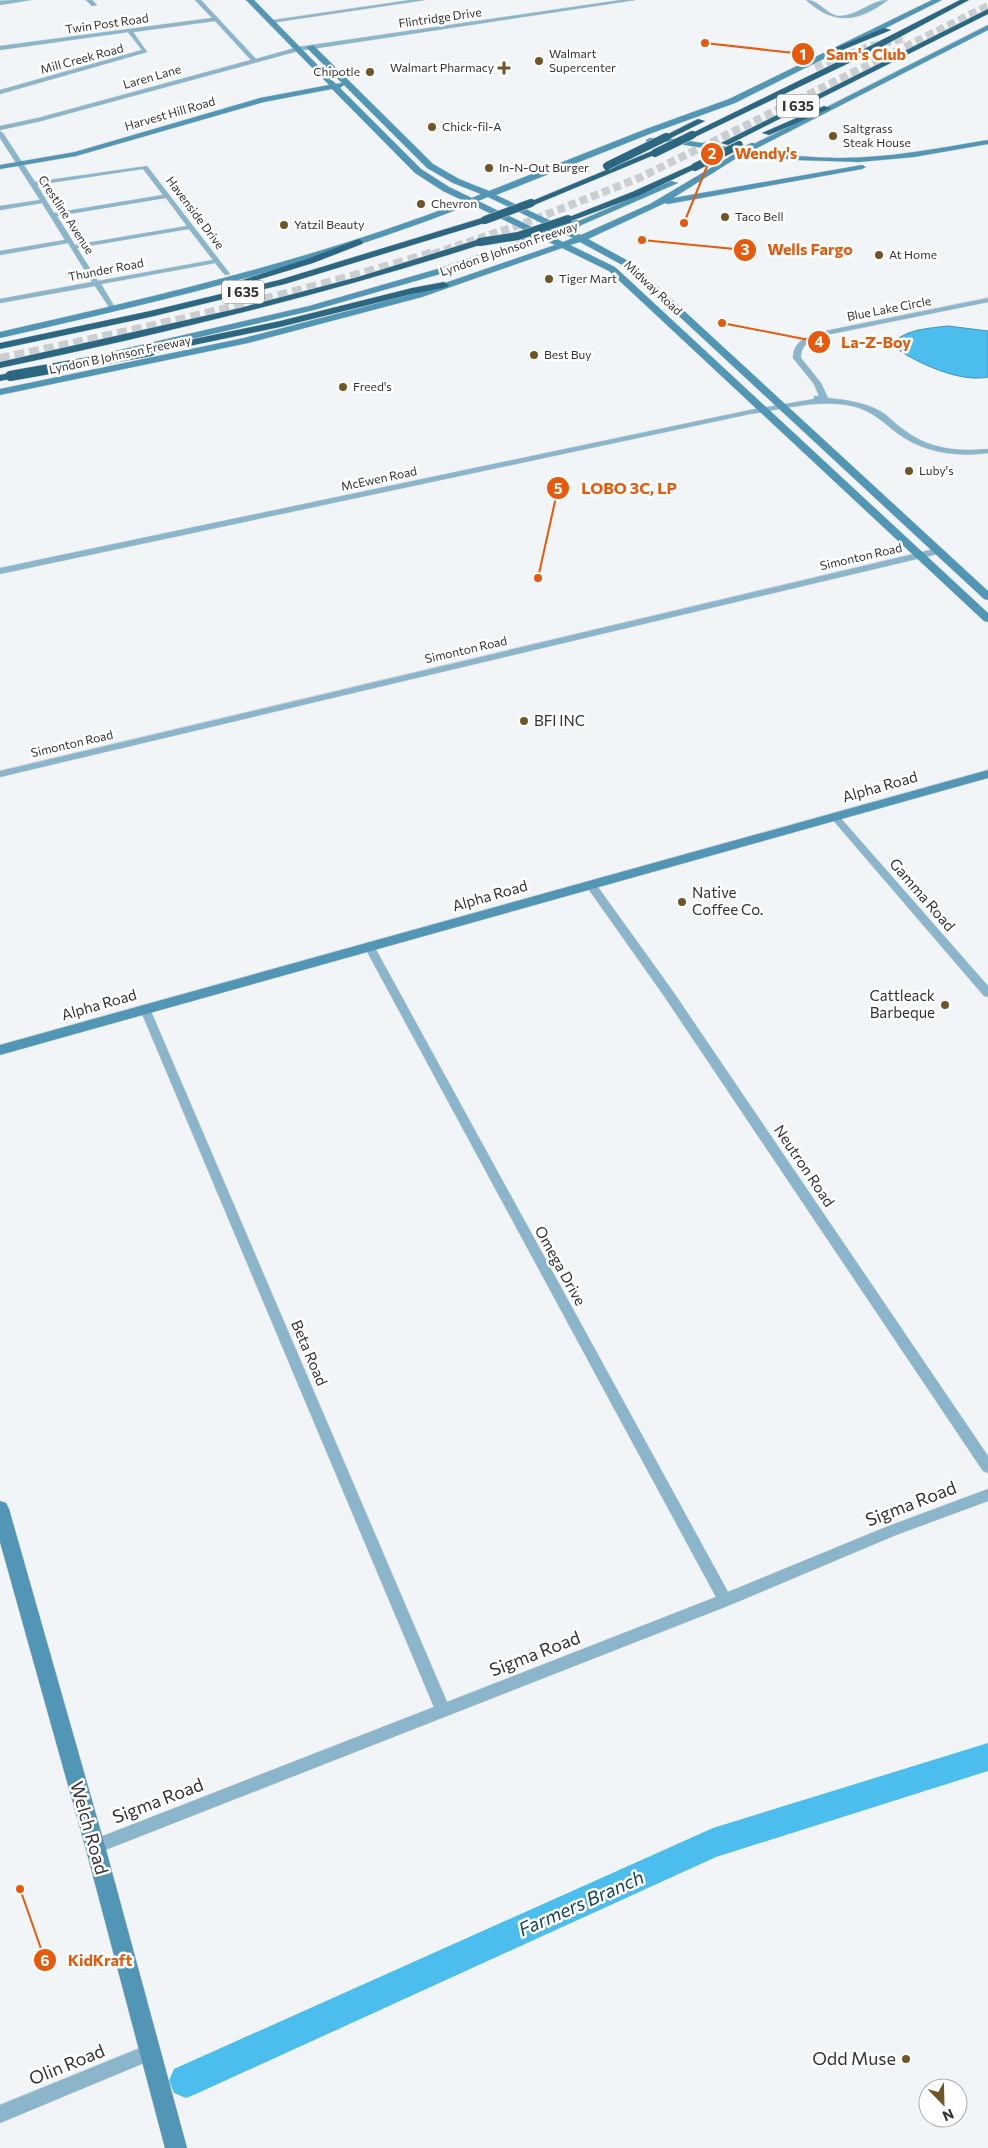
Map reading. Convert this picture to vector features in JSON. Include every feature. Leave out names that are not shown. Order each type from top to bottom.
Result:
[{"type":"highway","points":[[832,52],[896,27],[952,0]]},
{"type":"highway","name":"I 635","points":[[0,346],[150,314],[282,282],[454,230],[531,203],[655,153],[869,50],[965,0]]},
{"type":"highway","name":"Lyndon B Johnson Freeway","points":[[0,365],[139,336],[306,295],[480,242],[557,215],[684,163],[988,11]]},
{"type":"highway","points":[[762,124],[788,118],[830,100],[988,20]]},
{"type":"highway","points":[[554,194],[572,183],[666,137],[758,96],[815,67]]},
{"type":"highway","points":[[480,242],[518,236],[572,222],[695,167],[740,150],[827,108]]},
{"type":"highway","points":[[29,340],[54,329],[167,302],[264,275],[310,261],[359,242]]},
{"type":"highway","points":[[5,377],[151,352],[444,285]]},
{"type":"main road","name":"Midway Road","points":[[250,0],[363,117],[422,174],[442,187],[612,269],[988,620]]},
{"type":"main road","points":[[0,335],[113,310],[233,279],[359,242],[448,211],[649,131],[732,101],[938,0]]},
{"type":"main road","points":[[276,13],[290,26]]},
{"type":"main road","name":"Lyndon B Johnson Freeway","points":[[0,392],[245,340],[419,295],[444,285],[532,257],[652,206],[740,150],[752,147],[988,27]]},
{"type":"main road","name":"Midway Road","points":[[303,40],[424,161],[456,181],[580,238],[629,265],[988,597]]},
{"type":"main road","name":"Harvest Hill Road","points":[[0,167],[76,154],[278,96],[347,84]]},
{"type":"main road","points":[[363,117],[378,115]]},
{"type":"main road","points":[[388,142],[403,140]]},
{"type":"main road","points":[[614,146],[656,140],[838,160],[916,157],[988,147]]},
{"type":"main road","points":[[652,206],[683,198],[916,157],[988,142]]},
{"type":"main road","points":[[0,384],[162,342],[319,306],[438,272],[524,242],[740,150]]},
{"type":"main road","points":[[788,156],[801,168],[789,179]]},
{"type":"main road","points":[[833,172],[827,165],[838,160]]},
{"type":"main road","points":[[422,174],[428,173],[444,180],[456,181]]},
{"type":"main road","points":[[442,187],[454,199],[448,211]]},
{"type":"main road","points":[[470,187],[509,188]]},
{"type":"main road","points":[[509,188],[510,194],[515,199],[577,227],[593,229],[607,226]]},
{"type":"main road","points":[[448,211],[464,210],[477,212],[531,238],[540,244],[532,257]]},
{"type":"main road","points":[[635,290],[652,286]]},
{"type":"main road","points":[[696,347],[714,344]]},
{"type":"main road","name":"Alpha Road","points":[[0,1050],[988,774]]},
{"type":"main road","name":"Welch Road","points":[[0,1511],[95,1846],[176,2148]]},
{"type":"street","points":[[0,4],[28,0]]},
{"type":"street","points":[[198,0],[254,60]]},
{"type":"street","points":[[270,21],[422,0]]},
{"type":"street","name":"Flintridge Drive","points":[[310,47],[632,0]]},
{"type":"street","points":[[809,0],[831,15],[841,17],[851,16],[885,0]]},
{"type":"street","name":"Twin Post Road","points":[[0,48],[217,19]]},
{"type":"street","name":"Mill Creek Road","points":[[0,92],[145,51],[130,31]]},
{"type":"street","name":"Laren Lane","points":[[0,128],[39,120],[254,60],[310,47]]},
{"type":"street","name":"Crestline Avenue","points":[[0,133],[113,310]]},
{"type":"street","name":"Havenside Drive","points":[[33,184],[145,167],[227,274]]},
{"type":"street","points":[[52,215],[168,196]]},
{"type":"street","points":[[0,208],[44,202]]},
{"type":"street","points":[[0,253],[192,227]]},
{"type":"street","name":"Thunder Road","points":[[0,301],[217,261]]},
{"type":"street","name":"Blue Lake Circle","points":[[825,400],[817,383],[797,358],[798,349],[804,342],[825,333],[988,300]]},
{"type":"street","name":"McEwen Road","points":[[0,571],[780,405],[825,400],[848,403],[872,410],[904,435],[927,446],[961,453],[988,451]]},
{"type":"street","name":"Simonton Road","points":[[0,774],[939,551]]},
{"type":"street","name":"Gamma Road","points":[[835,817],[988,993]]},
{"type":"street","name":"Neutron Road","points":[[591,885],[666,990],[988,1467]]},
{"type":"street","name":"Omega Drive","points":[[368,946],[725,1600]]},
{"type":"street","name":"Beta Road","points":[[145,1009],[443,1710]]},
{"type":"street","name":"Sigma Road","points":[[95,1846],[725,1600],[891,1531],[988,1495]]},
{"type":"street","name":"Olin Road","points":[[0,2114],[150,2052]]},
{"type":"water","points":[[948,326],[988,331],[988,377],[965,377],[939,370],[914,359],[894,347],[895,341],[906,334]]},
{"type":"waterway","name":"Farmers Branch","points":[[186,2081],[713,1843],[988,1757]]},
{"type":"tunnel","points":[[433,254],[525,223],[639,178],[988,6]]},
{"type":"tunnel","points":[[815,67],[868,47],[905,38]]},
{"type":"tunnel","points":[[0,359],[220,311],[329,283],[437,252]]},
{"type":"place","name":"Sam's Club","points":[[705,43]]},
{"type":"place","name":"Walmart Supercenter","points":[[539,61]]},
{"type":"place","name":"Walmart Pharmacy","points":[[504,68]]},
{"type":"place","name":"Chipotle","points":[[370,72]]},
{"type":"place","name":"Chick-fil-A","points":[[432,127]]},
{"type":"place","name":"Saltgrass Steak House","points":[[833,136]]},
{"type":"place","name":"In-N-Out Burger","points":[[489,168]]},
{"type":"place","name":"Chevron","points":[[421,204]]},
{"type":"place","name":"Taco Bell","points":[[725,217]]},
{"type":"place","name":"Wendy's","points":[[684,223]]},
{"type":"place","name":"Yatzil Beauty","points":[[284,225]]},
{"type":"place","name":"Wells Fargo","points":[[642,240]]},
{"type":"place","name":"At Home","points":[[879,255]]},
{"type":"place","name":"Tiger Mart","points":[[549,279]]},
{"type":"place","name":"La-Z-Boy","points":[[722,323]]},
{"type":"place","name":"Best Buy","points":[[534,355]]},
{"type":"place","name":"Freed's","points":[[343,387]]},
{"type":"place","name":"Luby's","points":[[909,471]]},
{"type":"place","name":"LOBO 3C, LP","points":[[538,578]]},
{"type":"place","name":"BFI INC","points":[[524,721]]},
{"type":"place","name":"Native Coffee Co.","points":[[682,902]]},
{"type":"place","name":"Cattleack Barbeque","points":[[945,1005]]},
{"type":"place","name":"KidKraft","points":[[20,1889]]},
{"type":"place","name":"Odd Muse","points":[[906,2059]]}]
